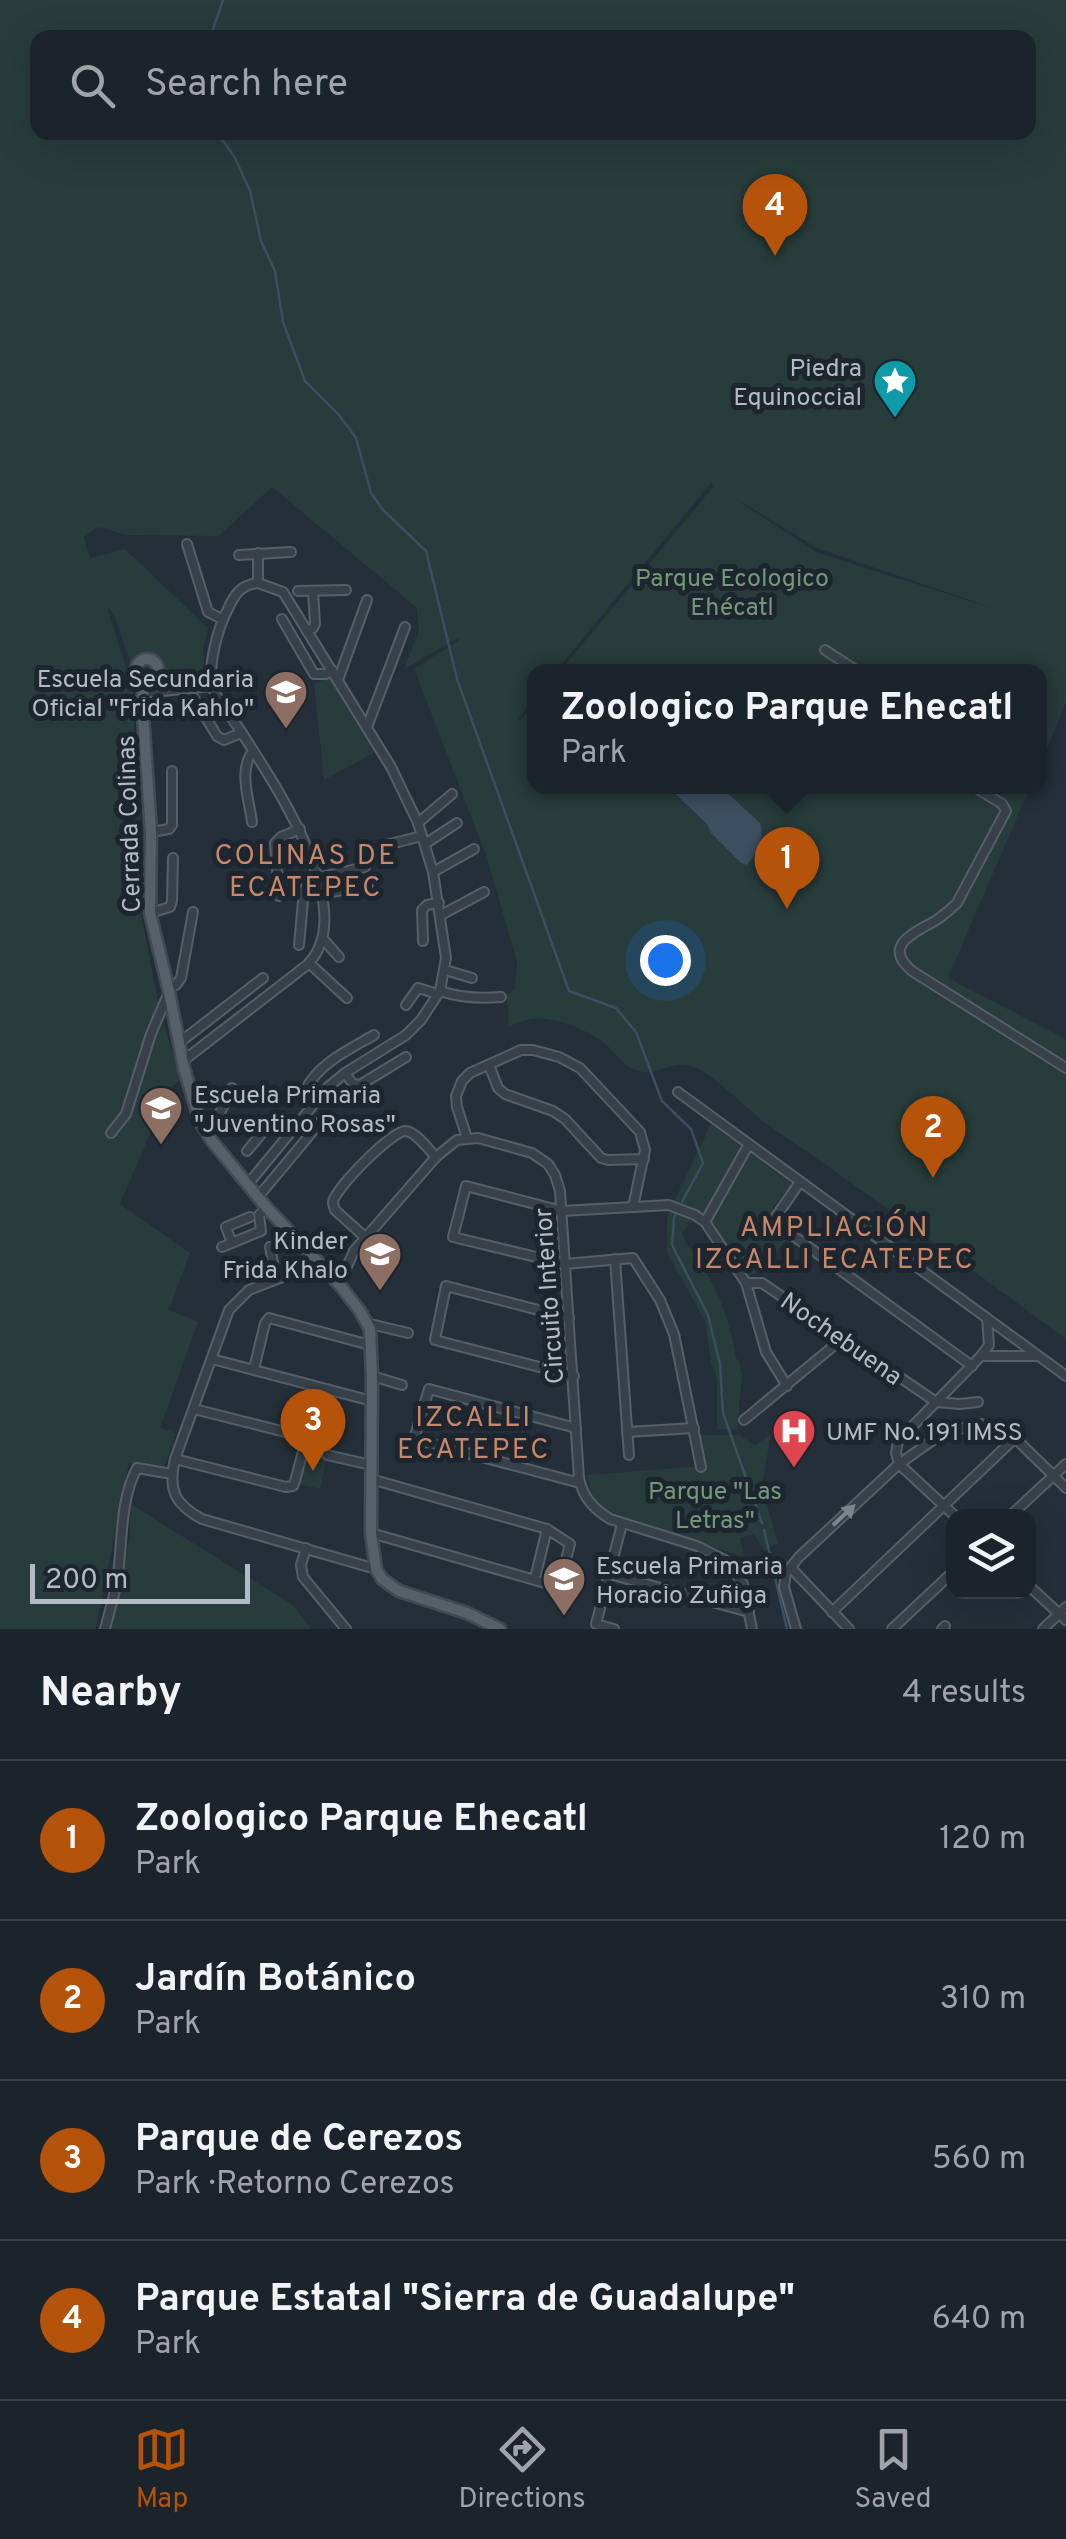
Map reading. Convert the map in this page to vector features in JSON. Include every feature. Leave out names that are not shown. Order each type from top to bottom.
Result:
[{"type":"main road","name":"Cerrada Colinas","points":[[145,680],[150,913],[183,1061],[204,1130],[267,1208],[339,1284]]},
{"type":"main road","points":[[339,1284],[370,1329],[371,1534],[376,1568],[382,1580],[399,1592],[467,1613],[500,1629]]},
{"type":"street","points":[[187,544],[208,612],[222,619]]},
{"type":"street","points":[[239,554],[291,552]]},
{"type":"street","points":[[258,554],[258,583]]},
{"type":"street","points":[[183,1061],[309,962],[322,940],[325,920],[321,894],[300,829],[212,686],[214,644],[222,619],[237,591],[258,583],[283,592],[391,766],[424,840],[439,903],[446,958],[439,993],[422,1020],[406,1036],[344,1072],[248,1184]]},
{"type":"street","points":[[298,591],[346,590]]},
{"type":"street","points":[[307,631],[315,624],[314,591]]},
{"type":"street","points":[[338,680],[367,600]]},
{"type":"street","points":[[282,619],[314,674],[332,670]]},
{"type":"street","points":[[367,727],[405,627]]},
{"type":"street","points":[[824,650],[846,664]]},
{"type":"street","points":[[143,694],[212,686]]},
{"type":"street","points":[[194,698],[218,736],[224,740],[242,732]]},
{"type":"street","points":[[252,822],[244,767],[253,751]]},
{"type":"street","points":[[151,832],[172,825],[172,771]]},
{"type":"street","points":[[418,823],[452,794]]},
{"type":"street","points":[[987,794],[1006,811],[957,903],[906,939],[900,956],[912,971],[1066,1068]]},
{"type":"street","points":[[382,846],[424,840],[457,823]]},
{"type":"street","points":[[279,896],[275,843],[300,829]]},
{"type":"street","points":[[433,872],[474,849]]},
{"type":"street","points":[[150,913],[170,907],[173,858]]},
{"type":"street","points":[[299,945],[307,886],[365,867]]},
{"type":"street","points":[[321,894],[368,885]]},
{"type":"street","points":[[441,915],[484,892]]},
{"type":"street","points":[[423,941],[422,910],[439,903]]},
{"type":"street","points":[[112,1133],[126,1114],[169,989],[181,978],[193,912]]},
{"type":"street","points":[[322,940],[339,958]]},
{"type":"street","points":[[309,962],[347,998]]},
{"type":"street","points":[[445,970],[472,978]]},
{"type":"street","points":[[179,1043],[263,978]]},
{"type":"street","points":[[406,1004],[418,988],[460,998],[501,997]]},
{"type":"street","points":[[318,1100],[306,1089],[312,1079],[334,1059],[374,1035]]},
{"type":"street","points":[[339,1284],[354,1251],[436,1157],[457,1140],[468,1138],[457,1107],[458,1087],[470,1073],[521,1050],[559,1057],[580,1068],[640,1132],[645,1150],[633,1207]]},
{"type":"street","points":[[344,1072],[353,1084],[360,1084],[406,1057]]},
{"type":"street","points":[[488,1065],[498,1088],[565,1119],[601,1158],[644,1158]]},
{"type":"street","points":[[204,1130],[232,1088]]},
{"type":"street","points":[[678,1092],[1064,1372]]},
{"type":"street","points":[[258,1196],[323,1119]]},
{"type":"street","points":[[247,1151],[273,1120],[290,1134]]},
{"type":"street","points":[[366,1238],[333,1206],[335,1196],[373,1152],[404,1131],[411,1132],[436,1157]]},
{"type":"street","name":"Circuito Interior","points":[[468,1138],[492,1141],[540,1158],[555,1175],[562,1210],[580,1483]]},
{"type":"street","points":[[706,1222],[749,1144]]},
{"type":"street","points":[[800,1182],[772,1221],[972,1366]]},
{"type":"street","points":[[701,1467],[667,1314],[633,1258],[565,1264],[453,1237],[466,1186],[562,1210],[669,1205],[687,1210],[706,1222],[746,1283],[766,1352],[787,1386]]},
{"type":"street","points":[[222,1247],[261,1231],[259,1215],[267,1208]]},
{"type":"street","points":[[232,1243],[226,1228],[250,1217]]},
{"type":"street","points":[[270,1247],[276,1278]]},
{"type":"street","points":[[615,1258],[629,1455]]},
{"type":"street","points":[[319,1264],[250,1290],[229,1310],[175,1458],[175,1495],[183,1507],[202,1518],[376,1568]]},
{"type":"street","name":"Nochebuena","points":[[746,1283],[762,1282],[936,1402]]},
{"type":"street","points":[[569,1318],[446,1286],[435,1340],[574,1376]]},
{"type":"street","points":[[254,1370],[269,1318],[370,1345]]},
{"type":"street","points":[[947,1509],[899,1464],[898,1441],[989,1345],[987,1318]]},
{"type":"street","points":[[366,1323],[408,1334]]},
{"type":"street","points":[[744,1420],[842,1339]]},
{"type":"street","points":[[981,1356],[1039,1356]]},
{"type":"street","points":[[212,1359],[372,1401]]},
{"type":"street","points":[[372,1376],[402,1385]]},
{"type":"street","points":[[576,1428],[428,1388],[414,1439],[580,1483],[598,1512],[622,1524],[697,1546],[725,1560],[743,1584],[752,1629]]},
{"type":"street","points":[[936,1402],[978,1402]]},
{"type":"street","points":[[175,1458],[286,1487],[296,1481],[305,1444],[301,1436],[194,1409]]},
{"type":"street","points":[[796,1629],[784,1586],[791,1568],[899,1464],[944,1433],[980,1424]]},
{"type":"street","points":[[627,1432],[694,1428]]},
{"type":"street","points":[[832,1612],[1015,1438],[1066,1488]]},
{"type":"street","points":[[327,1455],[370,1466]]},
{"type":"street","points":[[1018,1509],[1066,1464]]},
{"type":"street","points":[[105,1629],[132,1477],[136,1468],[172,1474]]},
{"type":"street","points":[[371,1479],[547,1528],[570,1544],[559,1587],[371,1534]]},
{"type":"street","points":[[614,1629],[596,1624],[622,1524]]},
{"type":"street","points":[[535,1578],[547,1528]]},
{"type":"street","points":[[306,1548],[301,1566],[303,1577],[346,1629]]},
{"type":"street","points":[[791,1568],[849,1629]]},
{"type":"street","points":[[609,1574],[749,1612]]},
{"type":"street","points":[[892,1629],[946,1578]]},
{"type":"street","points":[[1036,1591],[1064,1613],[1043,1629]]},
{"type":"green space","name":"Parque Ecologico Ehécatl","points":[[0,0],[1066,0],[1066,703],[1047,748],[1047,664],[566,664],[714,486],[711,483],[562,664],[527,664],[527,707],[518,719],[527,712],[527,794],[1027,794],[948,978],[1066,1039],[1066,1339],[768,1125],[704,1072],[679,1065],[640,1072],[596,1037],[559,1022],[531,1019],[509,1026],[507,995],[515,988],[517,962],[487,858],[414,669],[459,638],[404,669],[419,630],[416,607],[272,487],[219,536],[126,535],[98,527],[84,537],[90,558],[125,549],[208,628],[203,649],[205,686],[148,691],[162,671],[159,657],[144,655],[131,664],[114,615],[107,606],[133,690],[138,899],[160,1011],[181,1080],[169,1089],[120,1204],[190,1253],[169,1310],[198,1322],[160,1428],[176,1433],[164,1468],[129,1463],[96,1629],[0,1629]],"holes":[[[731,496],[817,548],[1001,611],[816,552]]]},
{"type":"green space","points":[[329,677],[376,752],[324,780],[314,684]]},
{"type":"green space","points":[[711,1124],[792,1184],[773,1207],[773,1226],[787,1239],[763,1270],[748,1277],[706,1220],[691,1222],[682,1233],[718,1294],[729,1325],[742,1375],[737,1430],[717,1429],[717,1379],[705,1321],[667,1253],[667,1216]]},
{"type":"green space","name":"Parque \"Las Letras\"","points":[[771,1434],[762,1487],[778,1543],[764,1551],[754,1534],[740,1538],[744,1557],[612,1515],[600,1509],[592,1494],[587,1475],[703,1466],[699,1435],[739,1435],[755,1445]]},
{"type":"green space","points":[[308,1453],[327,1458],[320,1489],[299,1484]]},
{"type":"green space","points":[[129,1503],[293,1605],[311,1629],[110,1629],[130,1535]]},
{"type":"water","points":[[675,794],[729,794],[760,823],[759,846],[747,865],[711,833],[707,824]]},
{"type":"waterway","points":[[213,30],[223,0]]},
{"type":"waterway","points":[[222,140],[250,191],[261,241],[275,271],[283,322],[305,381],[356,438],[371,493],[383,510],[426,551],[457,679],[569,991],[616,1008],[636,1032],[662,1101],[691,1129],[703,1163],[682,1202]]},
{"type":"waterway","points":[[676,1213],[672,1245],[708,1315],[720,1364],[723,1413],[762,1523]]},
{"type":"waterway","points":[[764,1530],[787,1629]]},
{"type":"place","name":"Parque Estatal \"Sierra de Guadalupe\"","points":[[775,256]]},
{"type":"place","name":"Piedra Equinoccial","points":[[895,419]]},
{"type":"place","name":"Escuela Secundaria Oficial \"Frida Kahlo\"","points":[[286,730]]},
{"type":"place","name":"Zoologico Parque Ehecatl","points":[[787,909]]},
{"type":"place","name":"Escuela Primaria \"Juventino Rosas\"","points":[[161,1146]]},
{"type":"place","name":"Jardín Botánico","points":[[933,1178]]},
{"type":"place","name":"Kinder Frida Khalo","points":[[380,1292]]},
{"type":"place","name":"UMF No. 191 IMSS","points":[[794,1469]]},
{"type":"place","name":"Parque de Cerezos","points":[[313,1471]]},
{"type":"place","name":"Escuela Primaria Horacio Zuñiga","points":[[564,1617]]},
{"type":"district","name":"COLINAS DE ECATEPEC","points":[[306,870]]},
{"type":"district","name":"AMPLIACIÓN IZCALLI ECATEPEC","points":[[835,1242]]},
{"type":"district","name":"IZCALLI ECATEPEC","points":[[474,1432]]}]
